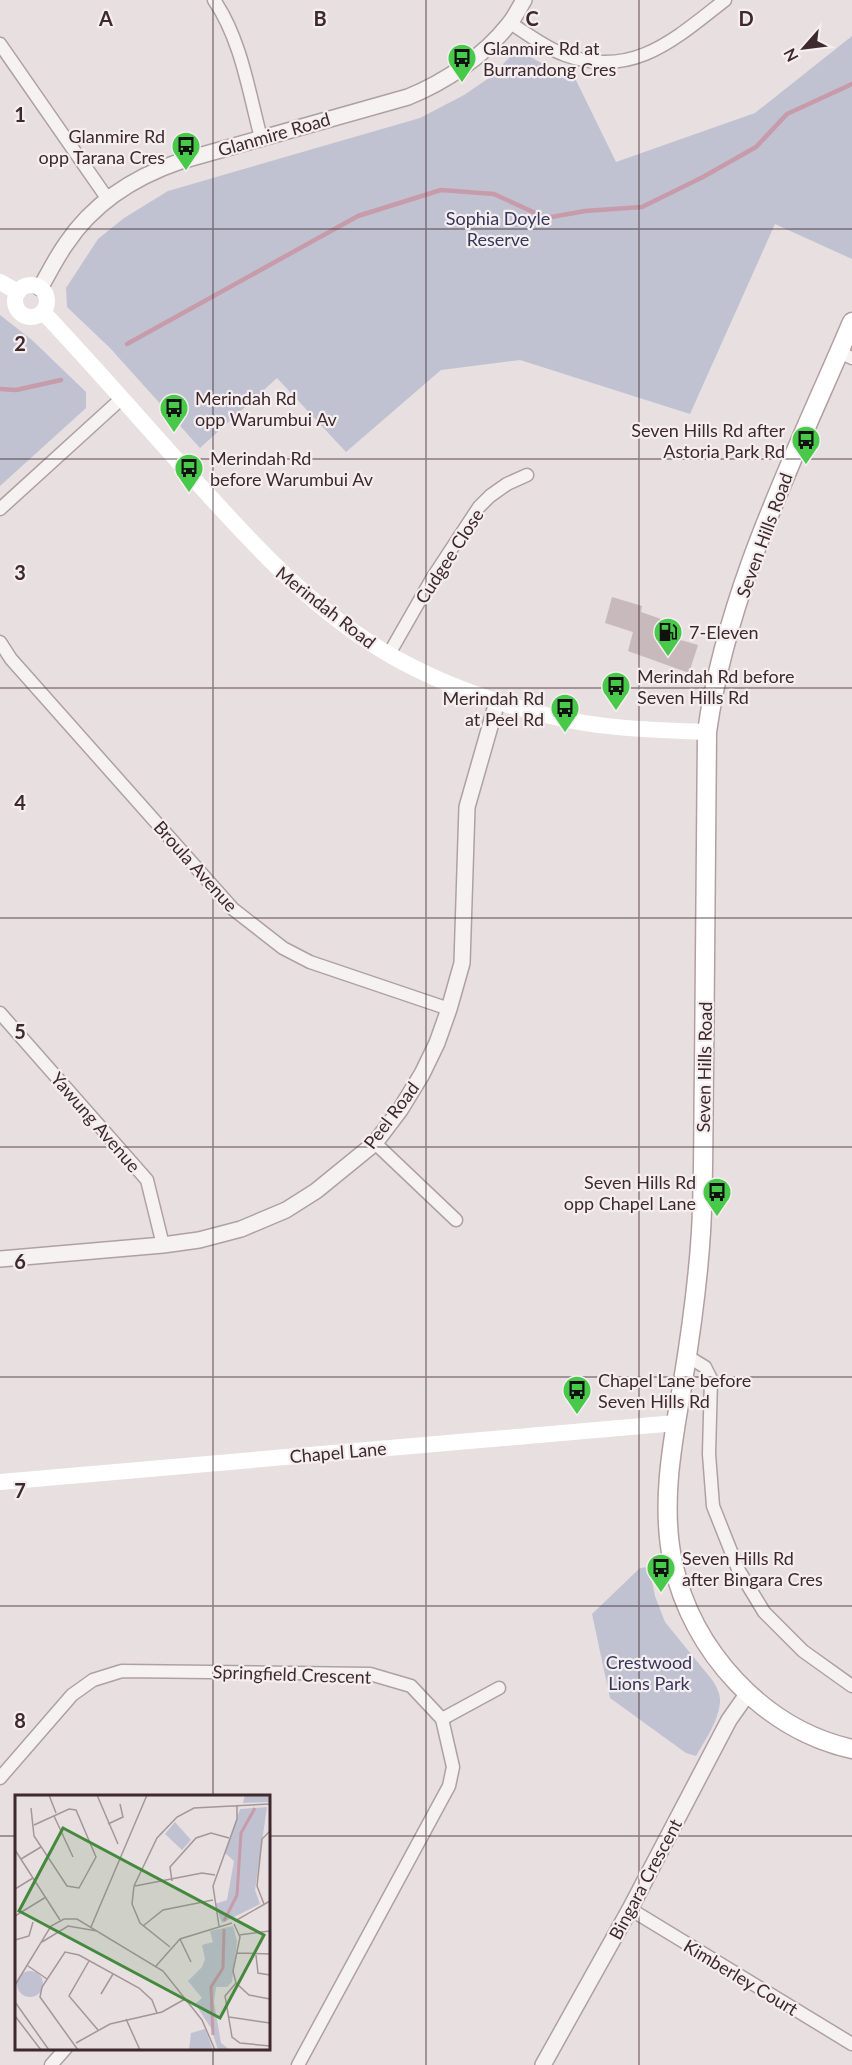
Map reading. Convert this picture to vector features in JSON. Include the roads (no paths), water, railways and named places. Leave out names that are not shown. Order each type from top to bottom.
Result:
[{"type":"main road","points":[[0,282],[18,292]]},
{"type":"main road","points":[[30,285],[44,291],[47,302],[43,312],[34,317],[23,315],[16,307],[18,292],[30,285]]},
{"type":"main road","name":"Merindah Road","points":[[43,312],[274,566],[344,624],[389,654],[433,678],[497,702],[551,716],[604,726],[707,732]]},
{"type":"main road","name":"Seven Hills Road","points":[[852,322],[846,355],[767,518],[722,657],[712,699],[707,732],[706,970],[701,1233],[687,1356],[676,1423],[668,1507],[669,1538],[673,1562],[689,1611],[701,1636],[724,1667],[748,1694],[801,1731],[818,1739],[852,1749]]},
{"type":"main road","name":"Chapel Lane","points":[[0,1482],[676,1423]]},
{"type":"street","points":[[214,0],[234,39],[261,138]]},
{"type":"street","name":"Glanmire Road","points":[[40,288],[65,244],[87,217],[124,186],[161,168],[423,91],[470,61],[510,23],[524,0]]},
{"type":"street","points":[[510,23],[565,55],[598,62],[621,61],[635,59],[669,43],[725,0]]},
{"type":"street","points":[[0,44],[107,198]]},
{"type":"street","points":[[0,509],[121,399]]},
{"type":"street","name":"Cudgee Close","points":[[389,654],[433,577],[479,507],[507,484],[527,475]]},
{"type":"street","name":"Broula Avenue","points":[[0,642],[11,659],[233,909],[283,948],[310,962],[449,1010]]},
{"type":"street","name":"Peel Road","points":[[0,1259],[163,1245],[199,1240],[241,1228],[286,1210],[316,1191],[375,1143],[400,1110],[422,1074],[449,1010],[462,963],[467,807],[497,702]]},
{"type":"street","name":"Yawung Avenue","points":[[0,1013],[147,1180],[163,1245]]},
{"type":"street","points":[[375,1143],[456,1220]]},
{"type":"street","points":[[687,1356],[705,1367],[711,1379],[710,1454],[713,1506],[738,1569],[764,1612],[803,1651],[852,1686]]},
{"type":"street","name":"Springfield Crescent","points":[[0,1778],[72,1695],[93,1680],[122,1671],[370,1674],[411,1686],[442,1719]]},
{"type":"street","points":[[298,2065],[449,1786],[453,1767],[442,1719],[499,1688]]},
{"type":"street","name":"Bingara Crescent","points":[[543,2065],[630,1909],[729,1720],[748,1694]]},
{"type":"street","name":"Kimberley Court","points":[[630,1909],[852,2044]]},
{"type":"street","points":[[51,2065],[65,2050]]},
{"type":"waterway","points":[[127,344],[358,216],[441,190],[494,194],[546,218],[585,211],[642,207],[703,177],[756,147],[787,114],[852,84]]},
{"type":"waterway","points":[[0,389],[16,390],[61,380]]},
{"type":"place","name":"Glanmire Rd at Burrandong Cres","points":[[462,84]]},
{"type":"place","name":"Glanmire Rd opp Tarana Cres","points":[[186,172]]},
{"type":"place","name":"Merindah Rd opp Warumbui Av","points":[[174,434]]},
{"type":"place","name":"Seven Hills Rd after Astoria Park Rd","points":[[806,466]]},
{"type":"place","name":"Merindah Rd before Warumbui Av","points":[[189,494]]},
{"type":"place","name":"7-Eleven","points":[[668,658]]},
{"type":"place","name":"Merindah Rd before Seven Hills Rd","points":[[616,712]]},
{"type":"place","name":"Merindah Rd at Peel Rd","points":[[565,734]]},
{"type":"place","name":"Seven Hills Rd opp Chapel Lane","points":[[717,1218]]},
{"type":"place","name":"Chapel Lane before Seven Hills Rd","points":[[577,1416]]},
{"type":"place","name":"Seven Hills Rd after Bingara Cres","points":[[661,1594]]},
{"type":"park label","name":"Sophia Doyle Reserve","points":[[498,228]]},
{"type":"park label","name":"Crestwood Lions Park","points":[[649,1672]]}]
